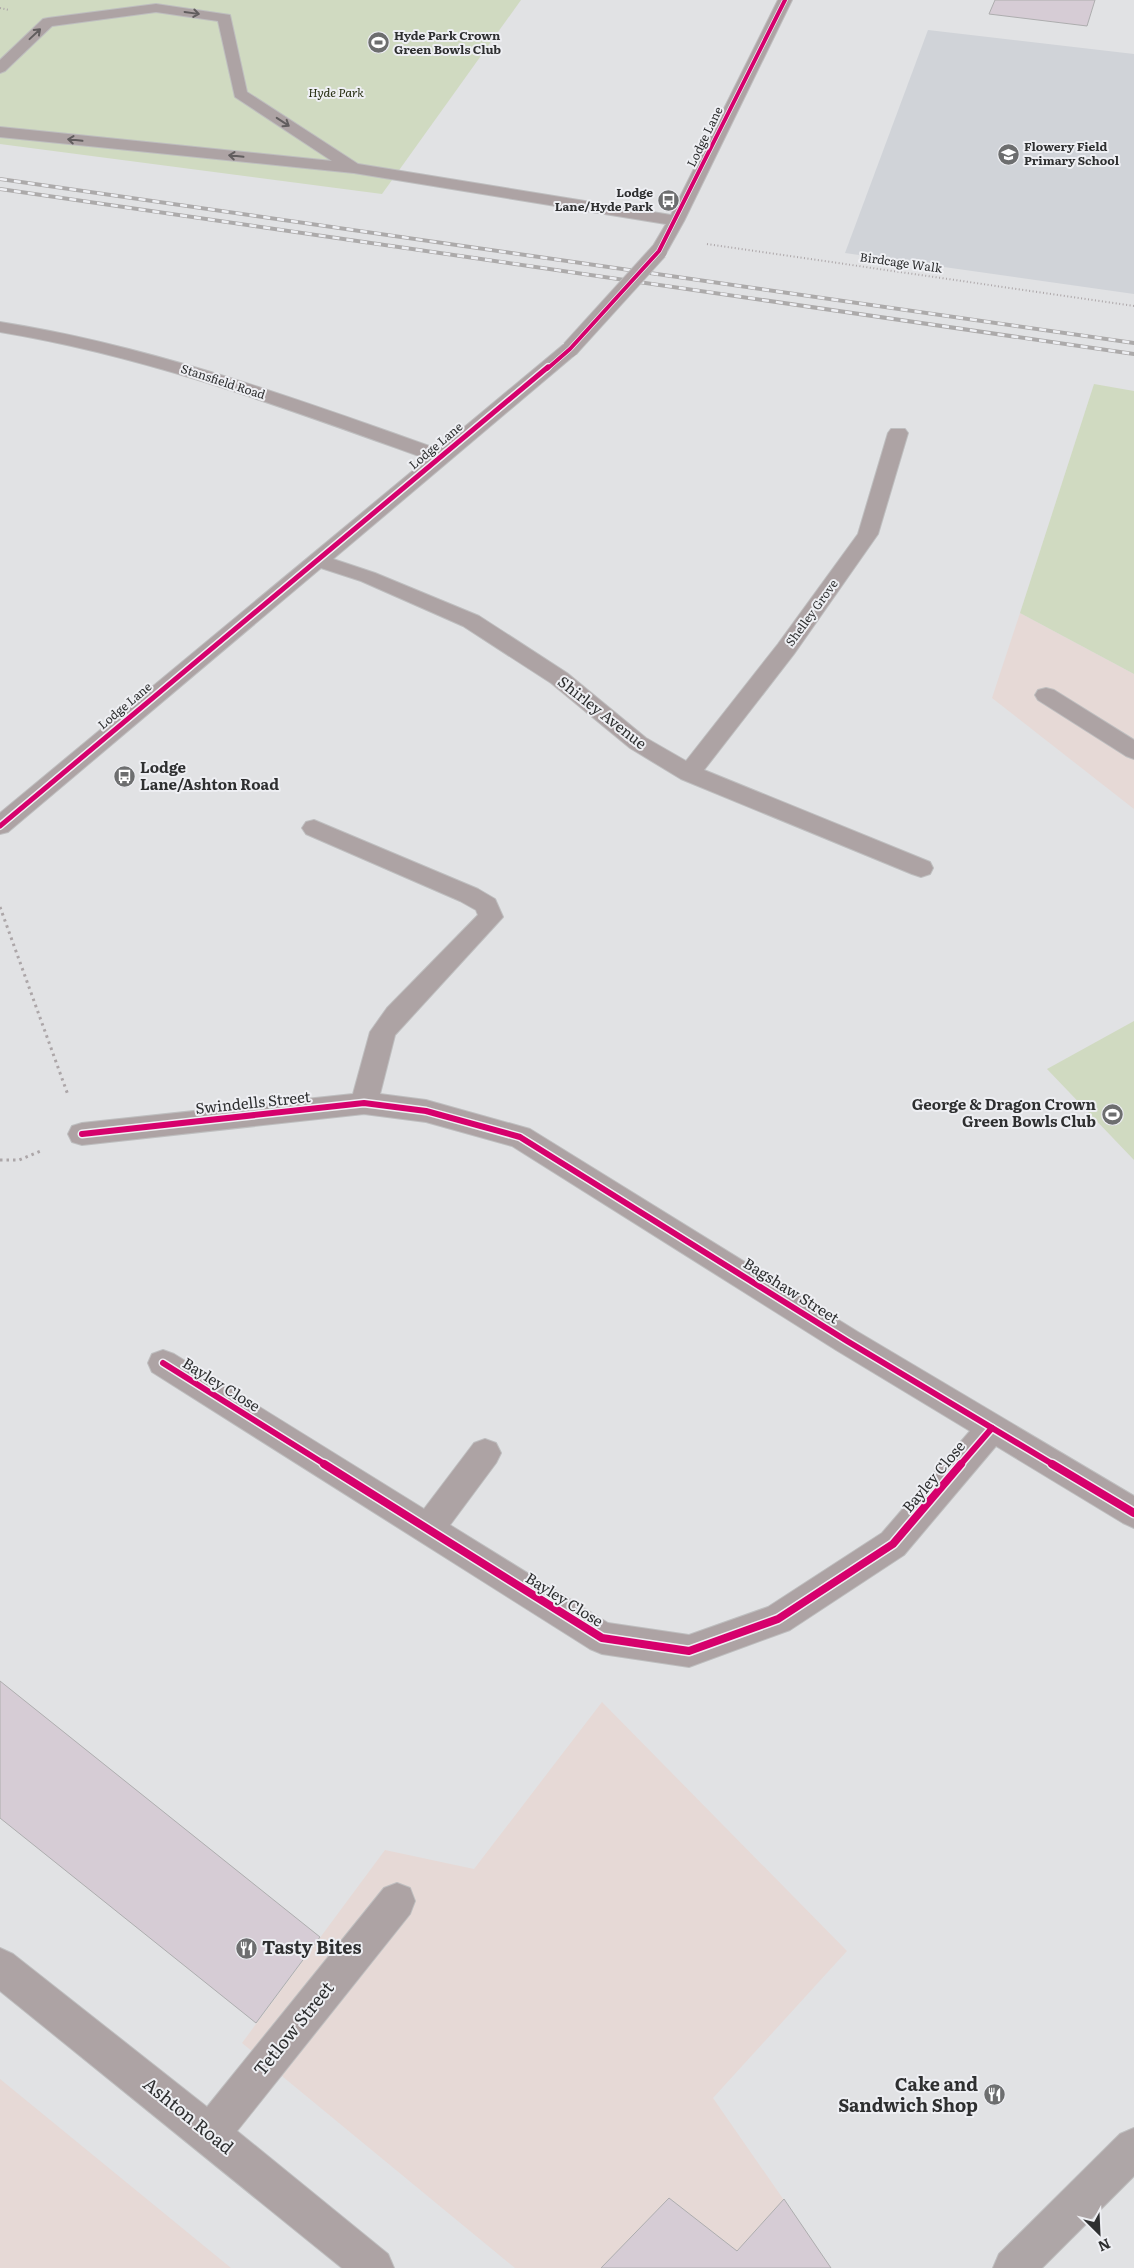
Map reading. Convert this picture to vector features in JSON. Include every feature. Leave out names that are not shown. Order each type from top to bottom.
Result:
[{"type":"main road","points":[[1013,2268],[1134,2148]]},
{"type":"street","name":"Lodge Lane","points":[[0,826],[570,349],[662,245],[676,221],[785,0]]},
{"type":"street","points":[[0,68],[48,22],[156,8],[225,18],[240,94],[354,168]]},
{"type":"street","points":[[0,132],[354,168],[676,221]]},
{"type":"street","name":"Stansfield Road","points":[[0,327],[38,332],[194,371],[441,457]]},
{"type":"street","name":"Shelley Grove","points":[[689,773],[786,649],[868,534],[898,434]]},
{"type":"street","name":"Shirley Avenue","points":[[316,560],[368,577],[471,621],[559,678],[638,743],[689,773],[921,868]]},
{"type":"street","points":[[1046,696],[1134,751]]},
{"type":"street","points":[[314,828],[469,895],[486,905],[491,917],[396,1015],[383,1032],[364,1103]]},
{"type":"street","name":"Swindells Street","points":[[82,1134],[364,1103],[426,1111]]},
{"type":"street","name":"Bagshaw Street","points":[[426,1111],[520,1137],[847,1341],[1134,1513]]},
{"type":"street","name":"Bayley Close","points":[[164,1363],[427,1530],[602,1638],[690,1651],[778,1619],[894,1544],[992,1428]]},
{"type":"street","points":[[427,1530],[486,1453]]},
{"type":"street","name":"Tetlow Street","points":[[210,2134],[397,1901]]},
{"type":"street","name":"Ashton Road","points":[[0,1967],[210,2134],[374,2268]]},
{"type":"path","points":[[0,907],[82,1134]]},
{"type":"shaded area","name":"Flowery Field Primary School","points":[[928,30],[1134,54],[1134,294],[845,253]]},
{"type":"shaded area","points":[[1020,613],[1134,674],[1134,809],[992,698]]},
{"type":"shaded area","points":[[602,1702],[847,1951],[713,2098],[831,2268],[515,2268],[242,2043],[385,1850],[474,1869]]},
{"type":"shaded area","points":[[0,2079],[231,2268],[0,2268]]},
{"type":"green space","name":"Hyde Park","points":[[0,0],[521,0],[382,194],[0,144]]},
{"type":"green space","points":[[1094,384],[1134,391],[1134,674],[1020,613]]},
{"type":"green space","name":"George & Dragon Crown Green Bowls Club","points":[[1134,1021],[1134,1160],[1047,1069]]},
{"type":"building","points":[[995,0],[1095,0],[1087,26],[989,14]]},
{"type":"building","points":[[0,1681],[320,1937],[256,2023],[0,1818]]},
{"type":"building","points":[[669,2198],[737,2251],[784,2199],[831,2268],[601,2268]]},
{"type":"railway","points":[[0,179],[1134,343]]},
{"type":"railway","points":[[0,189],[1134,354]]},
{"type":"cycle path","points":[[0,826],[570,349],[659,251],[676,221],[785,0]]},
{"type":"cycle path","points":[[82,1134],[364,1103],[426,1111],[520,1137],[847,1341],[1134,1513]]},
{"type":"cycle path","points":[[163,1363],[602,1638],[689,1651],[778,1619],[893,1544],[992,1428]]},
{"type":"place","name":"Hyde Park Crown Green Bowls Club","points":[[378,43]]},
{"type":"place","name":"Flowery Field Primary School","points":[[1008,154]]},
{"type":"place","name":"Lodge Lane/Hyde Park","points":[[669,200]]},
{"type":"place","name":"Lodge Lane/Ashton Road","points":[[124,777]]},
{"type":"place","name":"George & Dragon Crown Green Bowls Club","points":[[1112,1114]]},
{"type":"place","name":"Tasty Bites","points":[[246,1948]]},
{"type":"place","name":"Cake and Sandwich Shop","points":[[994,2095]]}]
